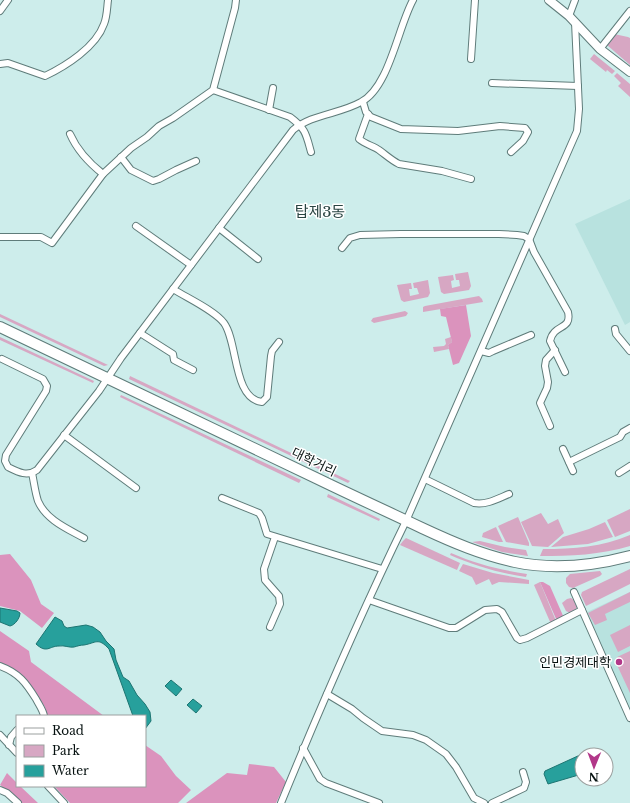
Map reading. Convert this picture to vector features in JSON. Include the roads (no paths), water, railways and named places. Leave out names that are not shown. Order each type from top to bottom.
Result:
[{"type":"main road","name":"대학거리","points":[[0,327],[406,521],[475,551],[507,560],[534,565],[554,566],[584,565],[630,556]]},
{"type":"street","points":[[0,11],[8,0]]},
{"type":"street","points":[[0,64],[8,64],[45,76],[70,62],[99,35],[104,25],[108,0]]},
{"type":"street","points":[[0,237],[41,237],[52,243],[103,174],[159,126],[213,90],[236,0]]},
{"type":"street","points":[[0,466],[8,467],[27,474],[37,470],[107,379],[219,228],[300,124],[363,102],[372,94],[379,86],[413,0]]},
{"type":"street","points":[[471,59],[475,0]]},
{"type":"street","points":[[549,0],[569,16],[600,49],[630,72]]},
{"type":"street","points":[[569,16],[575,0]]},
{"type":"street","points":[[600,49],[630,11]]},
{"type":"street","points":[[281,803],[303,748],[368,600],[425,479],[577,131],[578,86],[575,22]]},
{"type":"street","points":[[492,83],[578,86]]},
{"type":"street","points":[[269,110],[273,88]]},
{"type":"street","points":[[213,90],[290,117],[300,124],[305,130],[311,152]]},
{"type":"street","points":[[363,102],[368,114],[386,124],[401,129],[458,131],[500,126],[525,128],[528,132],[523,141],[511,152]]},
{"type":"street","points":[[368,114],[359,139],[379,150],[392,161],[399,164],[442,171],[471,179]]},
{"type":"street","points":[[70,134],[74,143],[82,154],[103,174]]},
{"type":"street","points":[[121,157],[131,170],[153,181],[196,161]]},
{"type":"street","points":[[136,226],[191,265]]},
{"type":"street","points":[[219,228],[258,259]]},
{"type":"street","points":[[342,248],[350,238],[360,235],[517,235],[529,239]]},
{"type":"street","points":[[529,239],[534,252],[568,312],[568,323],[553,332],[550,341],[565,372]]},
{"type":"street","points":[[173,289],[224,323],[242,385],[252,399],[262,402],[267,397],[272,351],[279,342]]},
{"type":"street","points":[[615,329],[616,334],[630,350]]},
{"type":"street","points":[[140,333],[173,354],[174,360],[194,370]]},
{"type":"street","points":[[481,351],[489,353],[530,335]]},
{"type":"street","points":[[550,426],[540,403],[547,388],[548,382],[545,366],[546,360],[555,350]]},
{"type":"street","points":[[2,359],[43,379],[47,386],[46,391],[6,454],[5,461],[8,467]]},
{"type":"street","points":[[569,462],[620,437],[623,432],[630,428]]},
{"type":"street","points":[[64,434],[136,488]]},
{"type":"street","points":[[562,449],[573,471]]},
{"type":"street","points":[[619,473],[630,466]]},
{"type":"street","points":[[32,473],[39,502],[43,509],[54,520],[84,538]]},
{"type":"street","points":[[425,479],[474,503],[487,503],[509,494]]},
{"type":"street","points":[[222,498],[259,513],[267,534],[382,569]]},
{"type":"street","points":[[270,627],[280,604],[279,596],[265,580],[264,569],[275,536]]},
{"type":"street","points":[[574,592],[630,718]]},
{"type":"street","points":[[368,600],[449,628],[456,628],[485,610],[497,608],[502,612],[517,638],[520,640],[527,638],[582,610]]},
{"type":"street","points":[[0,666],[16,674],[26,683],[43,711],[44,715]]},
{"type":"street","points":[[327,694],[352,709],[382,731],[413,735],[426,740],[446,754],[456,767],[474,798],[484,803]]},
{"type":"street","points":[[9,745],[11,737],[16,731]]},
{"type":"street","points":[[0,735],[16,752]]},
{"type":"street","points":[[303,748],[320,779],[326,783],[379,803]]},
{"type":"street","points":[[492,803],[524,788],[526,782],[523,772]]},
{"type":"street","points":[[49,787],[64,803]]},
{"type":"street","points":[[0,790],[7,793],[18,803]]},
{"type":"water","points":[[0,608],[17,611],[20,613],[15,623],[10,626],[0,622]]},
{"type":"water","points":[[55,617],[62,621],[64,626],[67,628],[86,625],[93,627],[100,632],[114,649],[116,660],[123,677],[129,681],[137,695],[145,704],[150,712],[151,721],[146,728],[146,715],[133,715],[109,649],[105,645],[97,642],[74,647],[56,646],[43,649],[36,644]]},
{"type":"water","points":[[171,680],[182,689],[176,696],[165,686]]},
{"type":"water","points":[[193,699],[202,706],[196,713],[187,705]]},
{"type":"water","points":[[574,758],[574,776],[548,784],[544,774],[545,771]]},
{"type":"place","name":"인민경제대학","points":[[619,662]]},
{"type":"district","name":"탑제3동","points":[[320,211]]}]
